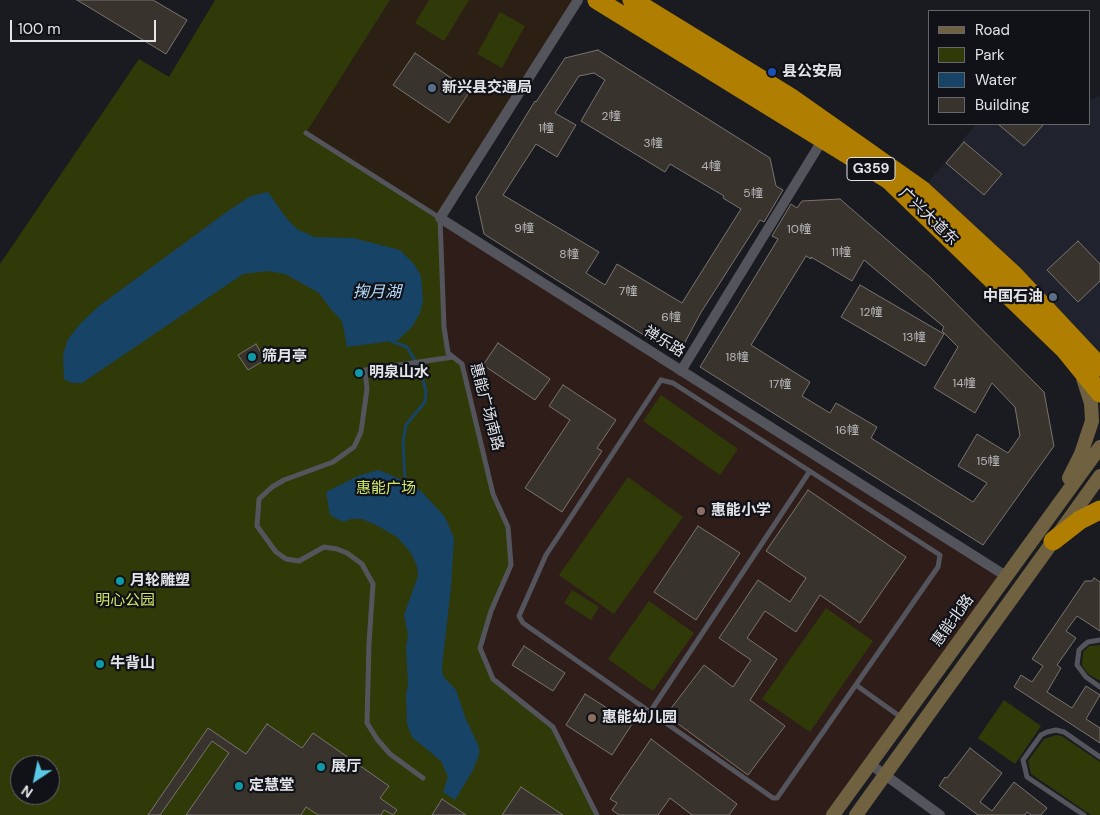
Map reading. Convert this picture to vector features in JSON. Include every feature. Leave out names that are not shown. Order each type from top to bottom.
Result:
[{"type":"highway","name":"广兴大道东","points":[[597,0],[890,180],[1065,350],[1100,393]]},
{"type":"highway","name":"广兴大道东","points":[[632,0],[790,97],[922,190],[1014,276],[1100,368]]},
{"type":"highway","points":[[1053,541],[1080,520],[1100,510]]},
{"type":"street","points":[[440,218],[578,0]]},
{"type":"street","points":[[681,370],[823,139]]},
{"type":"street","name":"禅乐路","points":[[440,218],[1006,576]]},
{"type":"street","points":[[1047,520],[1081,454],[1092,421],[1091,403],[1085,382],[1065,350]]},
{"type":"street","name":"惠能北路","points":[[833,815],[1100,447]]},
{"type":"street","points":[[856,815],[1100,476]]},
{"type":"street","points":[[870,764],[940,815]]},
{"type":"lane","name":"禅乐路","points":[[306,132],[440,218]]},
{"type":"lane","name":"惠能广场南路","points":[[440,218],[444,327],[448,353],[462,364],[493,494],[508,527],[511,565],[490,611],[480,648],[493,679],[553,726],[597,815]]},
{"type":"lane","points":[[423,778],[390,754],[377,739],[367,723],[373,584],[362,564],[347,553],[336,548],[324,547],[299,561],[286,559],[276,552],[257,526],[259,499],[272,487],[284,480],[333,462],[354,447],[361,432],[367,389],[365,370],[453,357]]},
{"type":"lane","points":[[661,380],[673,383],[940,555],[938,567],[856,685],[777,798],[773,798],[524,623],[519,616],[546,555],[661,380]]},
{"type":"lane","points":[[650,712],[810,471]]},
{"type":"lane","points":[[1100,640],[1088,642],[1079,650],[1077,665],[1086,677],[1100,686]]},
{"type":"lane","points":[[856,685],[903,718]]},
{"type":"lane","points":[[1084,815],[1027,777],[1023,760],[1041,735],[1056,730],[1064,732],[1100,757]]},
{"type":"shaded area","points":[[390,0],[578,0],[440,218],[306,133]]},
{"type":"shaded area","points":[[1100,96],[1100,367],[922,190],[975,125],[1090,125],[1090,100]]},
{"type":"shaded area","name":"惠能小学","points":[[440,218],[1006,576],[833,815],[597,815],[493,679],[480,648],[493,494],[448,353],[444,327]]},
{"type":"green space","points":[[215,0],[390,0],[306,133],[440,218],[444,327],[448,353],[462,364],[493,494],[508,527],[511,565],[480,648],[493,679],[553,727],[597,815],[0,815],[0,264],[139,59],[169,77]]},
{"type":"green space","points":[[429,0],[469,0],[444,41],[415,23]]},
{"type":"green space","points":[[500,12],[525,26],[502,68],[477,54]]},
{"type":"green space","points":[[661,395],[738,449],[720,475],[643,421]]},
{"type":"green space","points":[[628,477],[683,517],[614,614],[559,575]]},
{"type":"green space","points":[[572,590],[599,607],[591,620],[564,603]]},
{"type":"green space","points":[[649,601],[694,633],[653,691],[608,659]]},
{"type":"green space","points":[[826,608],[873,641],[810,732],[762,699]]},
{"type":"green space","points":[[1100,645],[1100,681],[1088,674],[1082,665],[1083,652],[1089,646]]},
{"type":"green space","points":[[1004,700],[1041,726],[1015,764],[978,738]]},
{"type":"green space","points":[[1056,735],[1062,736],[1100,762],[1100,815],[1091,815],[1031,774],[1028,761],[1044,739]]},
{"type":"water","name":"掬月湖","points":[[268,192],[287,219],[297,229],[314,237],[353,238],[400,250],[414,264],[421,276],[423,300],[420,313],[412,327],[398,340],[347,347],[342,321],[319,293],[285,274],[268,271],[243,274],[82,383],[72,383],[64,379],[63,355],[68,339],[80,324],[99,306],[228,211],[251,196]]},
{"type":"water","points":[[379,470],[409,483],[422,492],[445,517],[454,538],[451,587],[442,667],[443,676],[456,690],[465,717],[479,747],[479,755],[473,770],[455,800],[443,792],[448,777],[441,761],[412,737],[407,724],[406,695],[408,684],[406,648],[408,634],[404,615],[418,576],[417,566],[411,553],[397,537],[362,519],[351,519],[343,522],[330,515],[326,492],[360,475]]},
{"type":"building","points":[[77,0],[153,0],[187,20],[166,54]]},
{"type":"building","points":[[598,50],[770,158],[776,186],[783,190],[764,222],[760,220],[700,314],[683,346],[676,342],[661,346],[484,234],[476,197],[535,101],[565,58]],"holes":[[[594,73],[605,80],[581,121],[665,172],[670,164],[724,196],[723,198],[741,209],[682,303],[617,264],[605,285],[586,273],[599,252],[503,195],[536,144],[557,157],[576,125],[555,113],[579,76]]]},
{"type":"building","name":"新兴县交通局","points":[[415,53],[470,91],[449,123],[393,85]]},
{"type":"building","points":[[999,125],[1043,125],[1024,146]]},
{"type":"building","points":[[964,142],[1002,174],[984,195],[946,163]]},
{"type":"building","points":[[840,199],[931,278],[1044,392],[1054,446],[983,545],[700,367],[778,239],[772,236],[791,204],[797,208],[802,201]],"holes":[[[806,256],[811,259],[811,257],[852,281],[864,260],[944,327],[942,331],[958,347],[934,388],[975,413],[992,383],[1015,407],[1020,436],[1008,453],[977,434],[958,466],[987,483],[973,502],[871,438],[877,427],[836,403],[830,413],[802,396],[810,382],[751,345]]]},
{"type":"building","points":[[1078,241],[1100,264],[1100,281],[1078,302],[1047,270]]},
{"type":"building","points":[[860,285],[944,334],[925,366],[841,317]]},
{"type":"building","points":[[498,343],[550,379],[535,400],[483,365]]},
{"type":"building","name":"筛月亭","points":[[256,344],[265,360],[248,370],[238,355]]},
{"type":"building","points":[[563,385],[616,420],[597,448],[602,451],[562,512],[525,488],[570,420],[549,406]]},
{"type":"building","points":[[808,490],[906,557],[860,623],[820,595],[796,632],[765,611],[747,638],[777,659],[750,700],[785,726],[748,775],[666,715],[704,665],[733,687],[751,660],[719,638],[758,580],[790,602],[806,578],[766,551]]},
{"type":"building","points":[[698,526],[740,553],[696,620],[654,592]]},
{"type":"building","points":[[1094,578],[1100,582],[1100,631],[1077,616],[1066,631],[1076,638],[1057,665],[1061,668],[1047,692],[1072,708],[1086,686],[1100,695],[1086,719],[1100,728],[1100,743],[1014,687],[1021,675],[1032,682],[1043,666],[1032,659],[1085,581],[1092,581]]},
{"type":"building","points":[[524,646],[565,673],[553,691],[512,665]]},
{"type":"building","points":[[585,694],[632,724],[612,755],[566,725]]},
{"type":"building","points":[[267,724],[302,748],[313,733],[389,786],[380,798],[397,810],[393,815],[384,810],[381,815],[318,815],[306,807],[301,815],[186,815],[229,753],[212,741],[160,815],[148,815],[208,728],[246,754]]},
{"type":"building","points":[[651,739],[737,804],[729,815],[692,815],[670,798],[658,815],[619,815],[612,810],[617,803],[610,799]]},
{"type":"building","points":[[970,748],[1002,773],[980,802],[992,811],[1014,782],[1047,808],[1041,815],[1031,815],[1027,812],[1025,815],[978,815],[939,786]]},
{"type":"building","points":[[521,787],[563,815],[502,815]]},
{"type":"building","points":[[442,799],[466,815],[432,815]]},
{"type":"waterway","points":[[391,341],[407,347],[420,369],[426,391],[425,402],[406,425],[403,442],[405,481]]},
{"type":"place","name":"县公安局","points":[[772,72]]},
{"type":"place","name":"新兴县交通局","points":[[432,88]]},
{"type":"place","name":"中国石油","points":[[1053,297]]},
{"type":"place","name":"筛月亭","points":[[252,357]]},
{"type":"place","name":"明泉山水","points":[[359,373]]},
{"type":"place","name":"惠能小学","points":[[701,511]]},
{"type":"place","name":"月轮雕塑","points":[[120,581]]},
{"type":"place","name":"牛背山","points":[[100,664]]},
{"type":"place","name":"惠能幼儿园","points":[[592,718]]},
{"type":"place","name":"展厅","points":[[321,767]]},
{"type":"place","name":"定慧堂","points":[[239,786]]},
{"type":"park label","name":"惠能广场","points":[[386,489]]},
{"type":"park label","name":"明心公园","points":[[125,601]]}]
